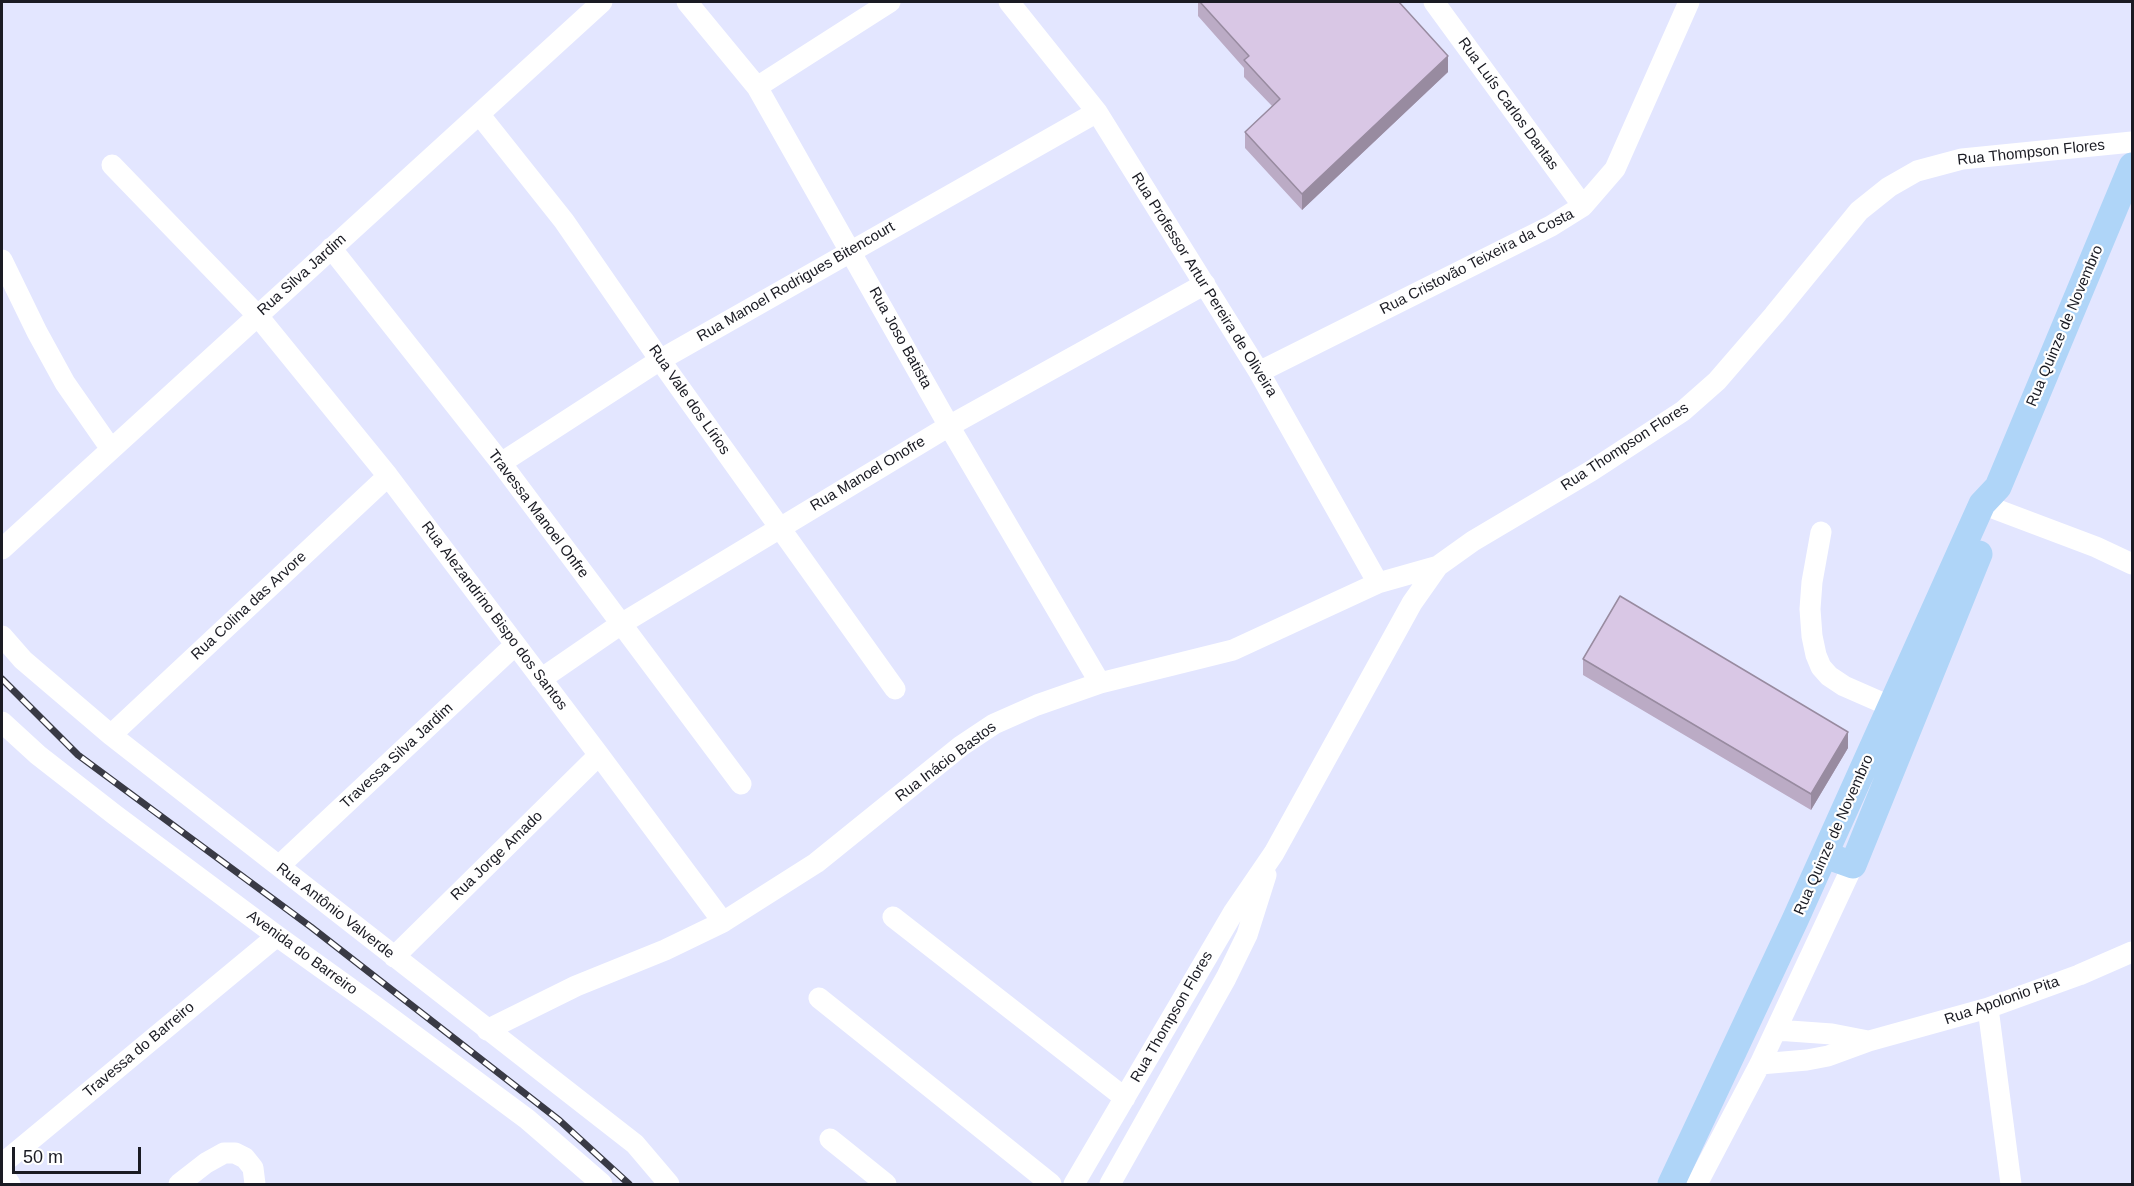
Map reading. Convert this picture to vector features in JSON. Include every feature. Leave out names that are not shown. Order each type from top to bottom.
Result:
[{"type":"main road","name":"Rua Quinze de Novembro","points":[[1671,1185],[1825,855],[1879,768],[2133,166]]},
{"type":"main road","name":"Rua Quinze de Novembro","points":[[1853,865],[1879,768],[1892,706],[1993,500]]},
{"type":"main road","points":[[1825,855],[1853,865]]},
{"type":"street","name":"Rua Silva Jardim","points":[[2,549],[602,2]]},
{"type":"street","name":"Rua Joso Batista","points":[[687,2],[757,87],[949,426],[1100,683]]},
{"type":"street","points":[[757,87],[890,2]]},
{"type":"street","name":"Rua Professor Artur Pereira de Oliveira","points":[[1009,2],[1097,112],[1259,372],[1378,583]]},
{"type":"street","name":"Rua Luís Carlos Dantas","points":[[1434,2],[1583,206]]},
{"type":"street","name":"Rua Cristovão Teixeira da Costa","points":[[1259,372],[1551,226],[1583,206],[1615,169],[1689,2]]},
{"type":"street","name":"Rua Manoel Rodrigues Bitencourt","points":[[501,463],[660,360],[1097,112]]},
{"type":"street","name":"Rua Vale dos Lírios","points":[[479,114],[564,221],[660,360],[895,689]]},
{"type":"street","name":"Rua Thompson Flores","points":[[1074,1185],[1233,912],[1274,853],[1412,603],[1438,566],[1473,541],[1591,471],[1683,411],[1717,381],[1859,211],[1889,186],[1917,171],[1962,159],[2133,142]]},
{"type":"street","name":"Rua Alezandrino Bispo dos Santos","points":[[112,165],[257,315],[388,476],[723,922]]},
{"type":"street","name":"Travessa Manoel Onfre","points":[[331,248],[501,463],[741,784]]},
{"type":"street","points":[[2,260],[65,383],[111,449]]},
{"type":"street","name":"Rua Manoel Onofre","points":[[541,679],[621,624],[779,527],[949,426],[1205,284]]},
{"type":"street","name":"Rua Colina das Arvore","points":[[111,735],[388,476]]},
{"type":"street","points":[[1993,500],[2133,564]]},
{"type":"street","points":[[1821,532],[1812,582],[1810,609],[1816,655],[1821,667],[1829,676],[1844,686],[1892,706]]},
{"type":"street","name":"Rua Inácio Bastos","points":[[487,1030],[576,986],[665,950],[723,922],[816,863],[994,724],[1037,705],[1100,683],[1233,650],[1378,583],[1438,566]]},
{"type":"street","name":"Rua Antônio Valverde","points":[[2,636],[23,660],[111,735],[635,1144],[669,1185]]},
{"type":"street","name":"Travessa Silva Jardim","points":[[279,866],[515,645]]},
{"type":"street","name":"Avenida do Barreiro","points":[[2,722],[38,755],[277,936],[527,1119],[600,1184]]},
{"type":"street","name":"Rua Jorge Amado","points":[[394,957],[599,754]]},
{"type":"street","name":"Rua Thompson Flores","points":[[1110,1185],[1226,978],[1247,935],[1274,853]]},
{"type":"street","points":[[1697,1185],[1760,1064],[1853,865]]},
{"type":"street","points":[[893,917],[1128,1092],[1156,1101]]},
{"type":"street","name":"Travessa do Barreiro","points":[[2,1164],[277,936]]},
{"type":"street","name":"Rua Apolonio Pita","points":[[1760,1064],[1828,1056],[1869,1041],[1988,1008],[2079,975],[2133,952]]},
{"type":"street","points":[[819,998],[1051,1185]]},
{"type":"street","points":[[1988,1008],[2011,1185]]},
{"type":"street","name":"Rua Apolonio Pita","points":[[1776,1030],[1832,1034],[1869,1041]]},
{"type":"street","points":[[830,1139],[886,1185]]},
{"type":"street","points":[[179,1185],[215,1158],[224,1153],[235,1153],[245,1158],[253,1168],[255,1185]]},
{"type":"street","points":[[2,1172],[10,1185]]},
{"type":"building","points":[[1200,2],[1399,2],[1448,56],[1302,194],[1245,132],[1280,99],[1244,60],[1249,56]]},
{"type":"building","points":[[1620,596],[1848,732],[1811,794],[1583,659]]},
{"type":"railway","points":[[2,679],[78,755],[311,927],[559,1120],[629,1184]]}]
